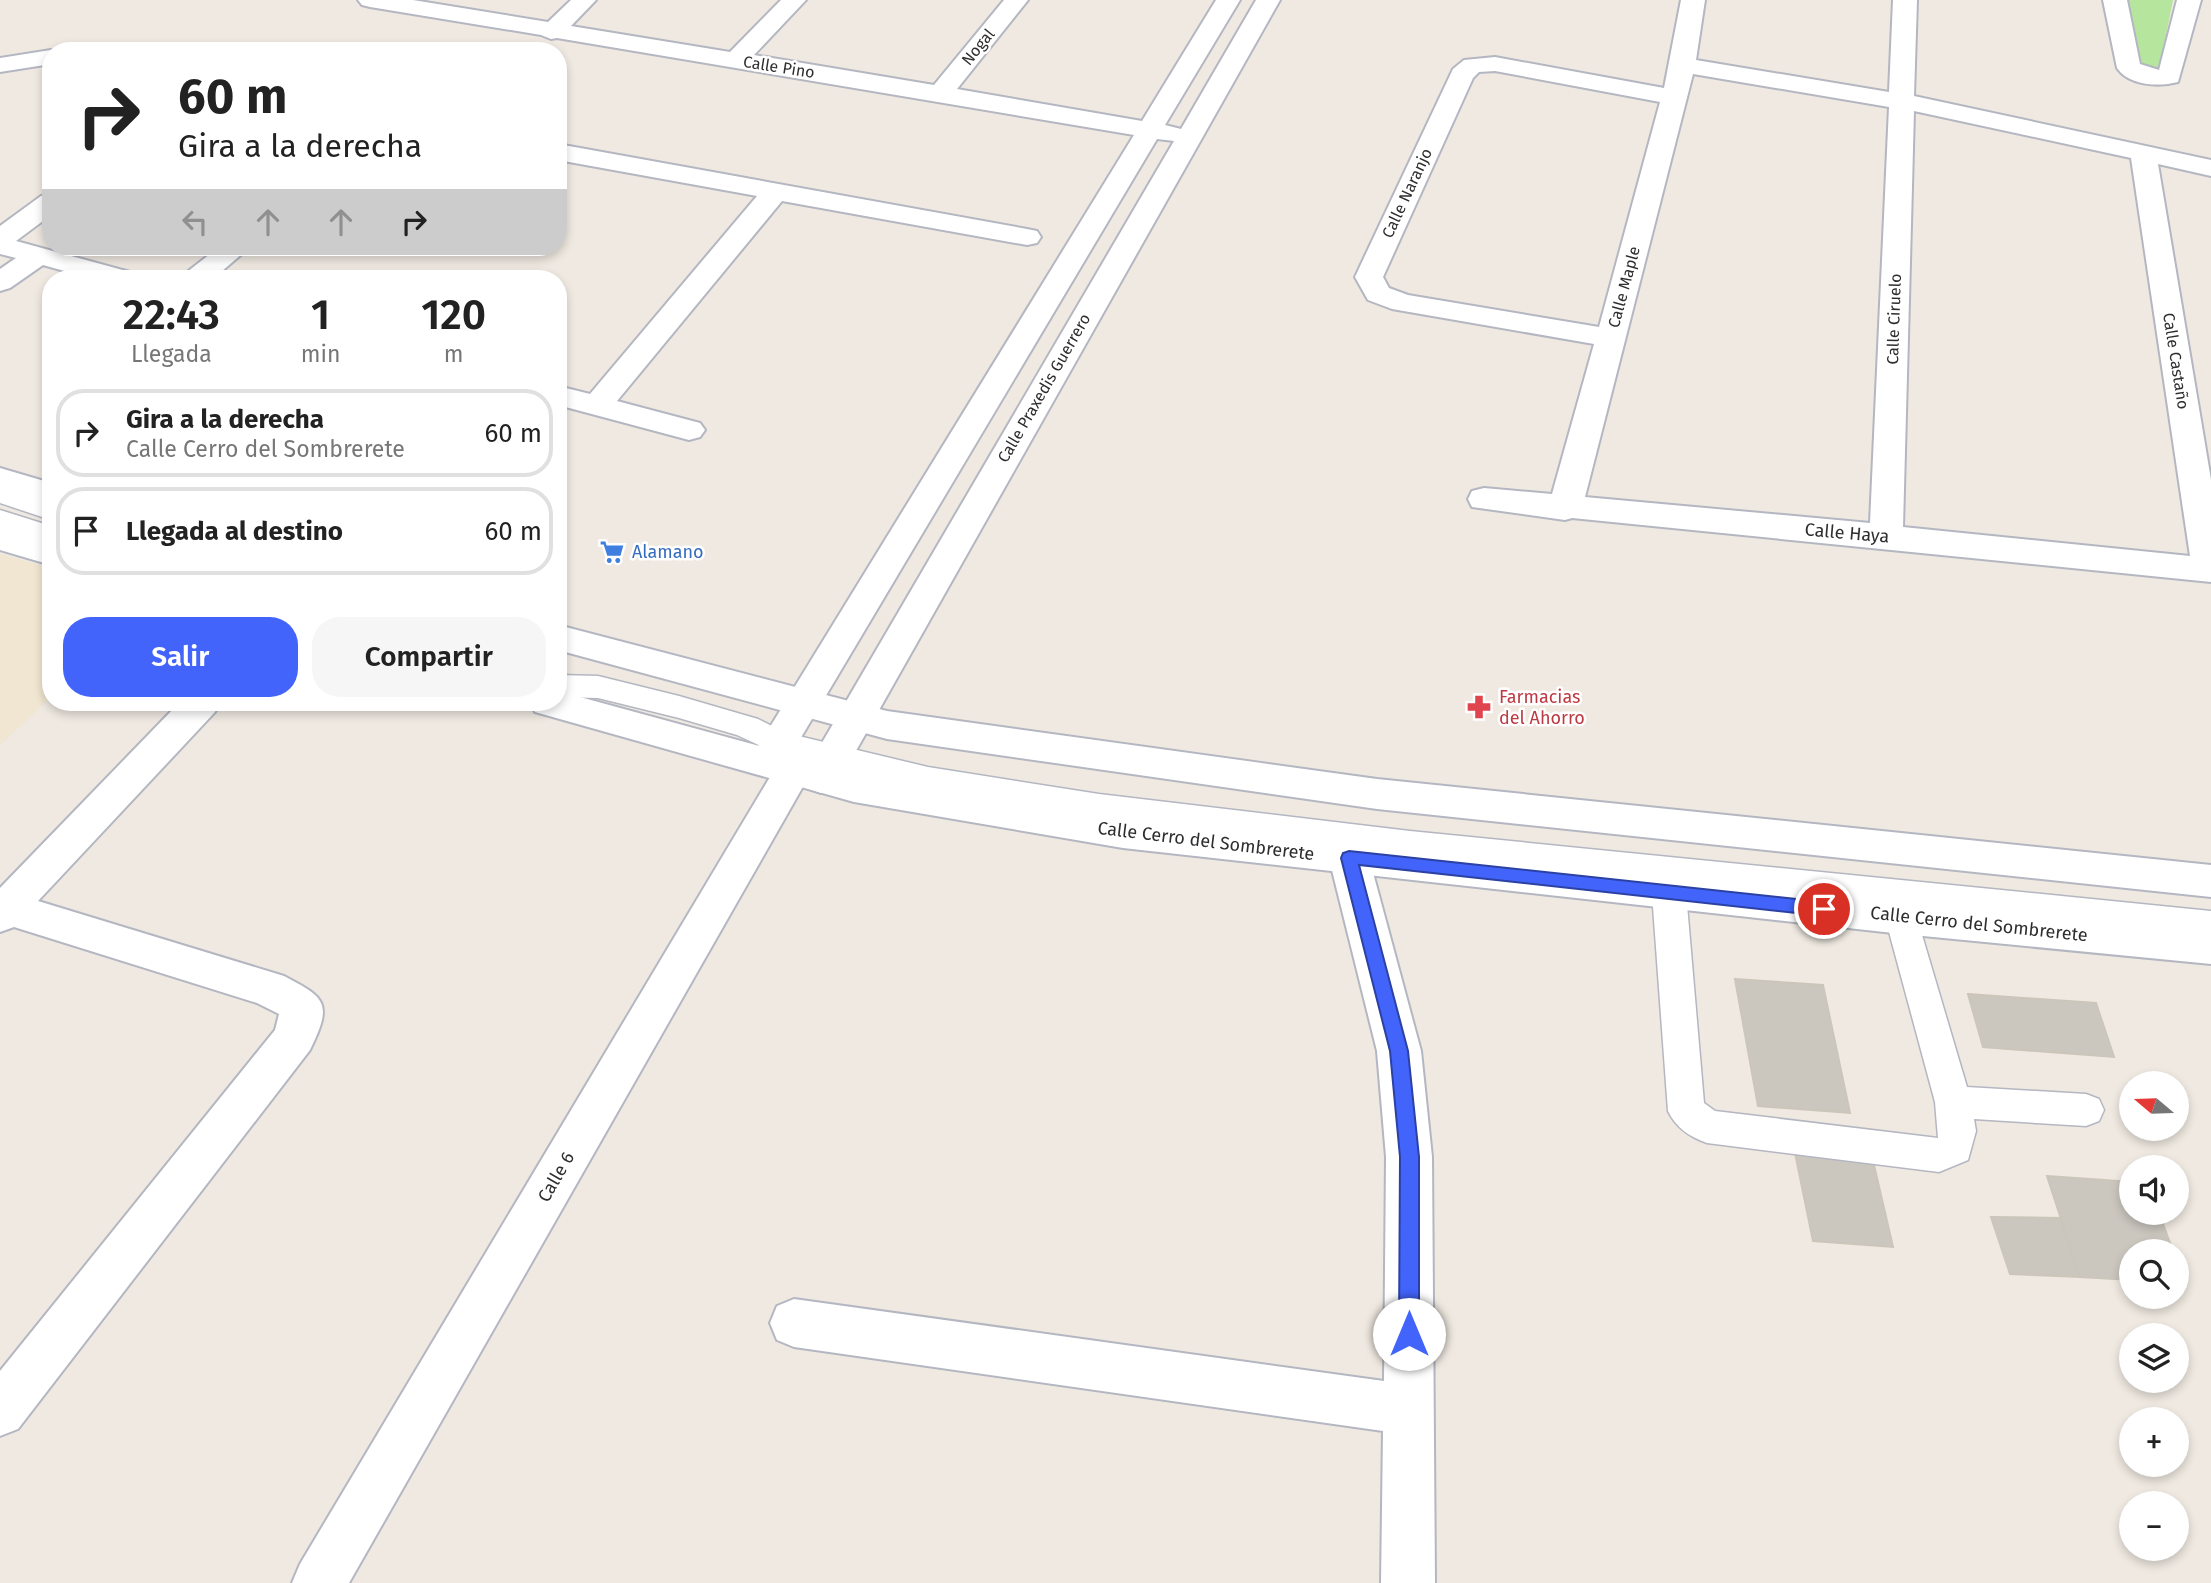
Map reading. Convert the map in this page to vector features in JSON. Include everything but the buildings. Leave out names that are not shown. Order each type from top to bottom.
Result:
[{"type":"street","name":"Calle Pino","points":[[370,0],[551,32],[940,93],[1188,137]]},
{"type":"street","points":[[551,32],[584,0]]},
{"type":"street","points":[[736,60],[794,0]]},
{"type":"street","name":"Nogal","points":[[940,93],[1016,0]]},
{"type":"street","points":[[809,744],[1150,130],[1228,0]]},
{"type":"street","name":"Calle Praxedis Guerrero","points":[[809,744],[1188,137],[1268,0]]},
{"type":"street","name":"Calle Maple","points":[[1565,509],[1683,65],[1693,0]]},
{"type":"street","name":"Calle Ciruelo","points":[[1886,536],[1905,0]]},
{"type":"street","points":[[2115,0],[2129,68],[2148,77],[2169,77],[2189,0]]},
{"type":"street","points":[[0,65],[42,58]]},
{"type":"street","name":"Calle Naranjo","points":[[1611,338],[1402,303],[1378,294],[1369,277],[1462,74],[1472,65],[1495,64],[1673,97]]},
{"type":"street","points":[[1683,65],[1902,101],[2211,168]]},
{"type":"street","name":"Calle Castaño","points":[[2143,153],[2210,570]]},
{"type":"street","points":[[567,154],[1027,237]]},
{"type":"street","points":[[596,406],[776,191]]},
{"type":"street","points":[[0,239],[42,209]]},
{"type":"street","points":[[0,245],[42,256]]},
{"type":"street","points":[[0,282],[39,255]]},
{"type":"street","points":[[43,256],[92,270]]},
{"type":"street","points":[[207,270],[225,256]]},
{"type":"street","points":[[567,398],[689,430]]},
{"type":"street","points":[[0,478],[42,491]]},
{"type":"street","name":"Calle Haya","points":[[1484,499],[1565,509],[1886,536],[2210,570]]},
{"type":"street","points":[[0,538],[42,551]]},
{"type":"street","name":"Calle Cerro del Sombrerete","points":[[567,641],[809,744],[854,787],[1122,833],[1669,893],[2211,947]]},
{"type":"street","name":"Calle Cerro del Sombrerete","points":[[567,705],[809,744],[1377,794],[2211,881]]},
{"type":"street","points":[[0,1411],[296,1037],[302,1006],[269,989],[4,911],[193,711]]},
{"type":"street","name":"Calle 6","points":[[320,1583],[809,744]]},
{"type":"street","points":[[1349,858],[1399,1051],[1409,1157],[1408,1583]]},
{"type":"street","points":[[794,1323],[1409,1410]]},
{"type":"lane","points":[[0,494],[42,508]]},
{"type":"lane","points":[[0,519],[42,533]]},
{"type":"lane","points":[[567,667],[809,744],[938,761],[1075,784],[1395,825],[2211,907]]},
{"type":"lane","points":[[567,687],[598,687],[679,706],[928,779],[1086,804],[1410,844],[2211,925]]},
{"type":"lane","points":[[1669,893],[1686,1111],[1707,1127],[1939,1155],[1955,1148],[1958,1131],[1953,1102],[1902,917]]},
{"type":"lane","points":[[1953,1102],[2086,1110]]},
{"type":"shaded area","points":[[0,554],[42,566],[42,705],[0,745]]},
{"type":"green space","points":[[2125,0],[2173,0],[2159,70],[2137,66]]},
{"type":"place","name":"Alamano","points":[[612,552]]},
{"type":"place","name":"Farmacias del Ahorro","points":[[1479,707]]},
{"type":"route","points":[[1409,1334],[1409,1157],[1399,1051],[1349,858],[1824,909]]}]
